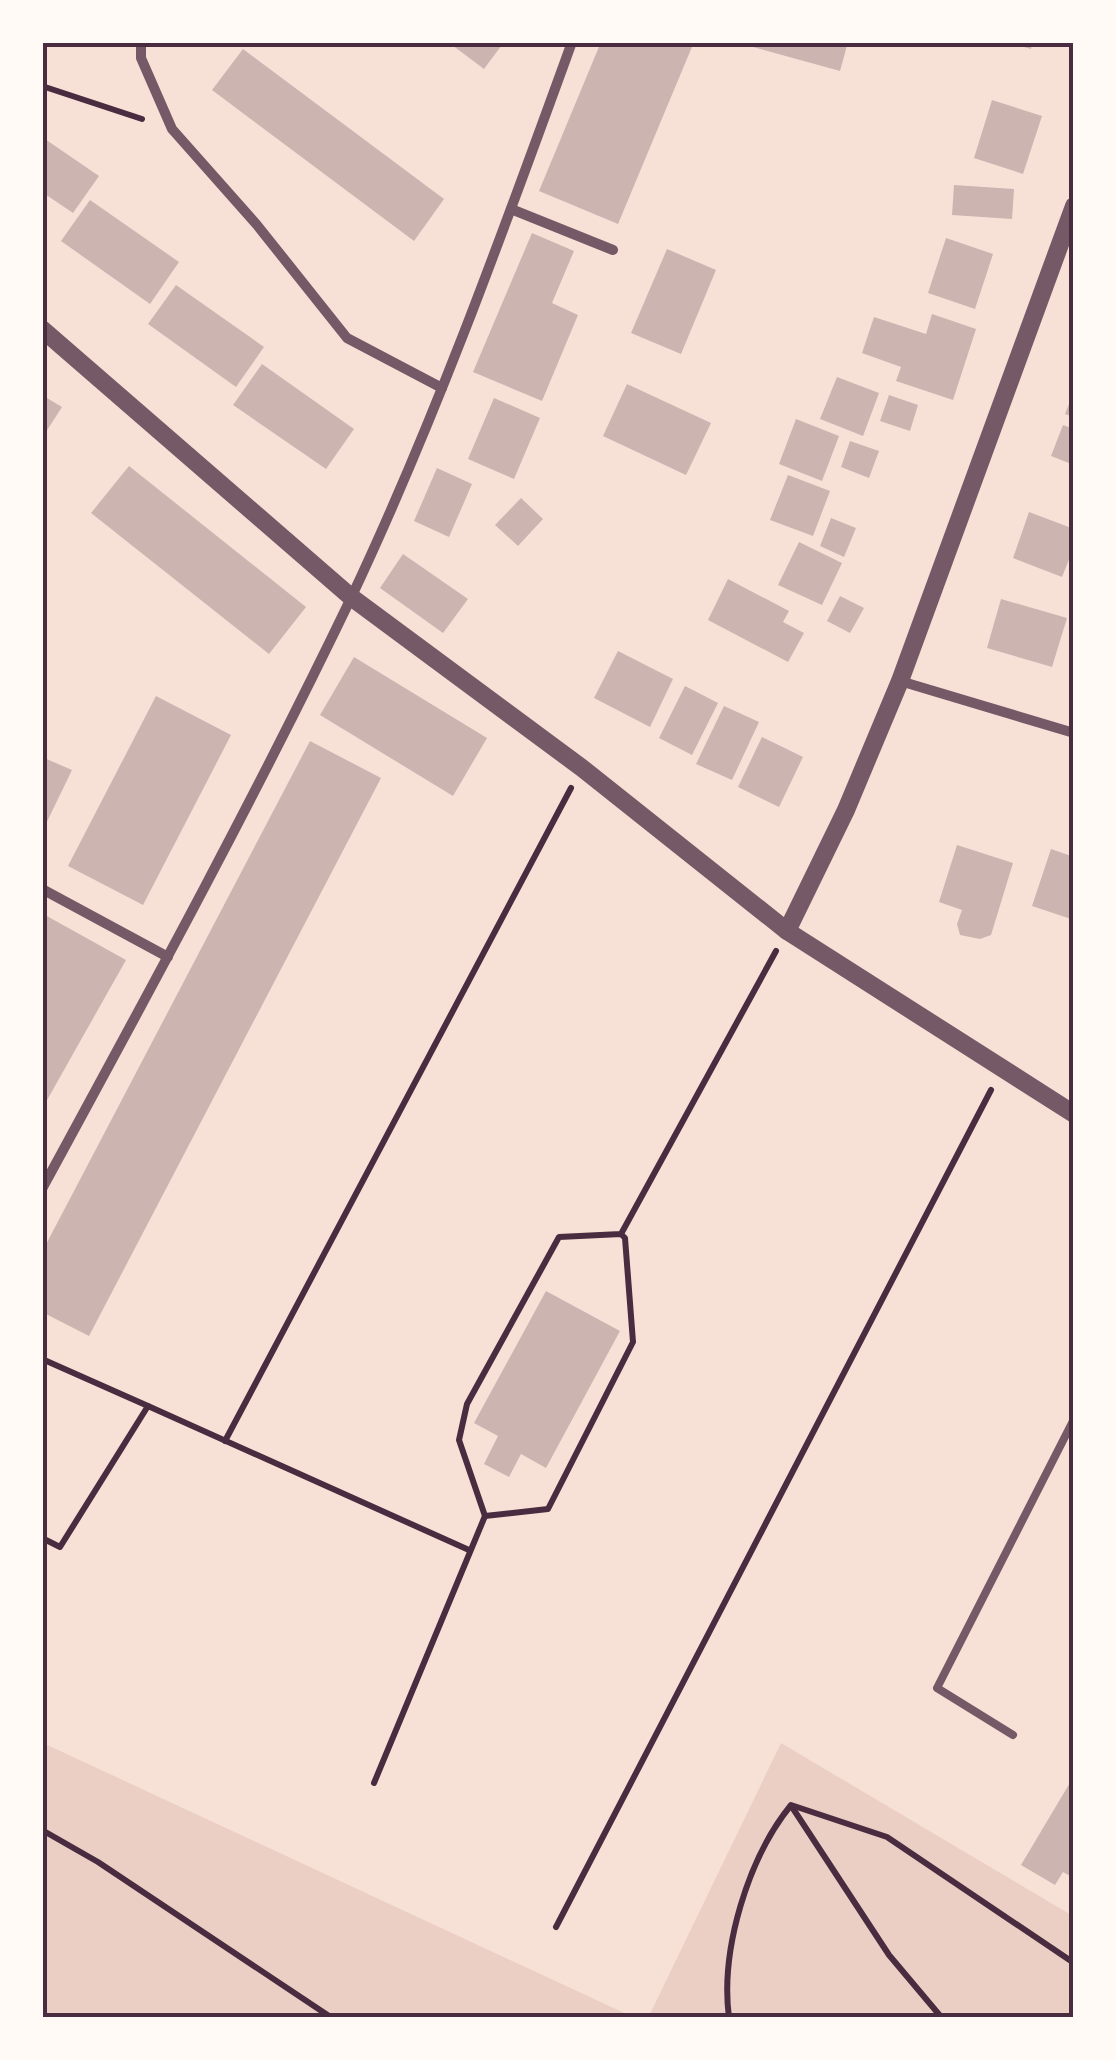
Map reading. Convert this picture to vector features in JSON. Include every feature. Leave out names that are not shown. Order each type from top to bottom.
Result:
[{"type":"street","points":[[141,42],[140,58],[172,129],[257,225],[347,338],[442,388]]},
{"type":"street","points":[[42,1189],[168,957],[351,597],[442,388],[572,42]]},
{"type":"street","points":[[788,931],[846,810],[900,681],[1074,206]]},
{"type":"street","points":[[512,209],[613,250]]},
{"type":"street","points":[[42,328],[351,597],[582,768],[788,931],[1074,1114]]},
{"type":"street","points":[[900,681],[1074,733]]},
{"type":"street","points":[[42,889],[168,957]]},
{"type":"lane","points":[[1013,1735],[937,1688],[1074,1419]]},
{"type":"path","points":[[42,86],[172,129]]},
{"type":"path","points":[[225,1441],[582,768]]},
{"type":"path","points":[[621,1234],[788,931]]},
{"type":"path","points":[[556,1927],[1001,1070]]},
{"type":"path","points":[[374,1783],[485,1516],[459,1440],[468,1404],[558,1237],[621,1234],[625,1238],[633,1342],[548,1509],[485,1516]]},
{"type":"path","points":[[42,1359],[469,1550]]},
{"type":"path","points":[[42,1538],[60,1547],[148,1406]]},
{"type":"path","points":[[791,1805],[887,1837],[1074,1963]]},
{"type":"path","points":[[729,2018],[726,1992],[740,1906],[771,1830],[791,1805]]},
{"type":"path","points":[[791,1805],[890,1954],[942,2018]]},
{"type":"path","points":[[42,1830],[98,1862],[332,2018]]},
{"type":"shaded area","points":[[43,1743],[633,2017],[43,2017]]},
{"type":"shaded area","points":[[781,1743],[1073,1916],[1073,2017],[648,2018]]},
{"type":"building","points":[[448,42],[504,42],[484,69]]},
{"type":"building","points":[[601,42],[694,42],[618,224],[539,191]]},
{"type":"building","points":[[735,42],[848,42],[840,71]]},
{"type":"building","points":[[1007,42],[1032,42],[1031,49]]},
{"type":"building","points":[[243,49],[444,199],[414,241],[212,90]]},
{"type":"building","points":[[992,100],[1042,116],[1023,174],[974,158]]},
{"type":"building","points":[[42,137],[99,176],[73,213],[42,192]]},
{"type":"building","points":[[954,185],[1014,189],[1012,219],[952,215]]},
{"type":"building","points":[[90,200],[179,262],[150,304],[61,241]]},
{"type":"building","points":[[532,233],[574,251],[552,303],[578,315],[542,401],[473,372]]},
{"type":"building","points":[[946,238],[993,254],[975,309],[928,293]]},
{"type":"building","points":[[667,249],[716,270],[681,354],[631,333]]},
{"type":"building","points":[[176,285],[264,347],[236,387],[148,324]]},
{"type":"building","points":[[932,314],[976,329],[953,400],[896,381],[901,367],[862,353],[874,317],[926,334]]},
{"type":"building","points":[[262,364],[354,429],[326,469],[233,405]]},
{"type":"building","points":[[837,377],[879,393],[863,436],[820,419]]},
{"type":"building","points":[[627,384],[711,423],[686,475],[603,436]]},
{"type":"building","points":[[1074,394],[1074,417],[1065,414]]},
{"type":"building","points":[[42,395],[62,407],[42,438]]},
{"type":"building","points":[[889,395],[918,405],[910,431],[880,421]]},
{"type":"building","points":[[494,398],[540,418],[514,479],[468,459]]},
{"type":"building","points":[[796,419],[839,436],[822,481],[779,464]]},
{"type":"building","points":[[1063,425],[1074,429],[1074,465],[1051,456]]},
{"type":"building","points":[[850,441],[879,451],[869,478],[841,467]]},
{"type":"building","points":[[129,466],[306,607],[269,654],[91,513]]},
{"type":"building","points":[[437,468],[472,484],[449,537],[414,521]]},
{"type":"building","points":[[788,475],[830,491],[813,536],[770,520]]},
{"type":"building","points":[[521,498],[543,519],[518,546],[495,525]]},
{"type":"building","points":[[1029,512],[1074,529],[1074,547],[1062,577],[1013,558]]},
{"type":"building","points":[[831,518],[856,528],[844,557],[820,546]]},
{"type":"building","points":[[799,542],[842,563],[822,605],[778,585]]},
{"type":"building","points":[[403,554],[468,599],[443,633],[380,588]]},
{"type":"building","points":[[728,579],[789,611],[783,622],[804,633],[788,662],[708,620]]},
{"type":"building","points":[[840,596],[864,608],[850,633],[827,621]]},
{"type":"building","points":[[1001,599],[1067,618],[1052,667],[987,648]]},
{"type":"building","points":[[618,651],[673,679],[650,727],[594,698]]},
{"type":"building","points":[[354,657],[487,738],[453,796],[320,715]]},
{"type":"building","points":[[685,686],[718,703],[692,755],[659,738]]},
{"type":"building","points":[[156,696],[231,735],[143,905],[68,866]]},
{"type":"building","points":[[724,706],[759,722],[732,780],[696,764]]},
{"type":"building","points":[[762,737],[803,757],[779,807],[738,787]]},
{"type":"building","points":[[310,741],[381,778],[89,1336],[42,1312],[42,1252]]},
{"type":"building","points":[[42,757],[72,770],[42,832]]},
{"type":"building","points":[[957,845],[1013,863],[991,935],[980,939],[960,935],[957,924],[962,910],[939,902]]},
{"type":"building","points":[[1051,849],[1074,857],[1074,920],[1032,906]]},
{"type":"building","points":[[45,915],[126,960],[42,1109],[42,918]]},
{"type":"building","points":[[546,1291],[620,1331],[546,1468],[521,1454],[509,1477],[484,1464],[498,1436],[474,1423]]},
{"type":"building","points":[[1074,1776],[1074,1878],[1063,1872],[1055,1885],[1021,1865]]}]
